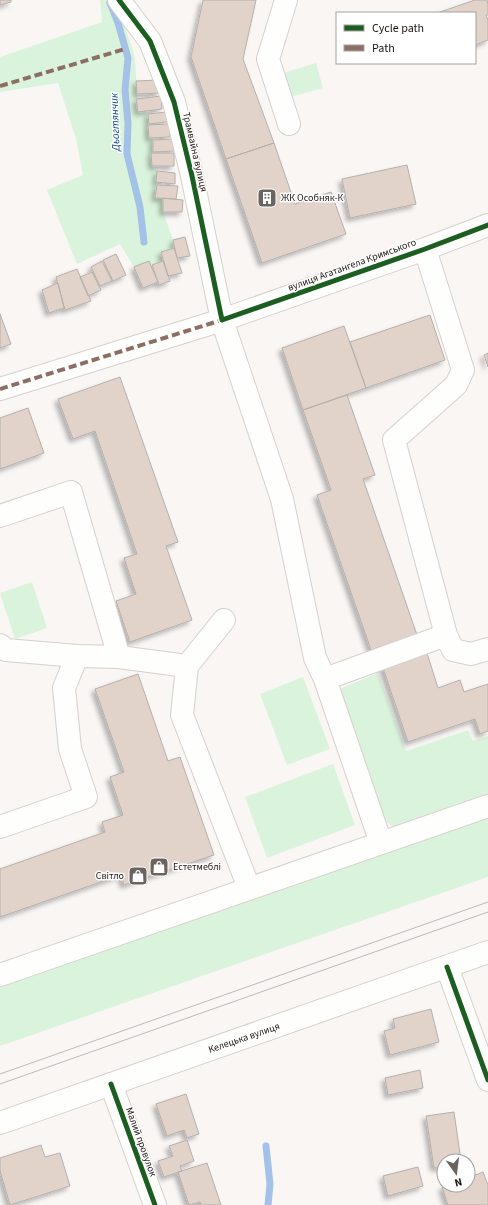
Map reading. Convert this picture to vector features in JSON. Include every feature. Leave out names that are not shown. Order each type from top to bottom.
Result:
[{"type":"street","name":"Трамвайна вулиця","points":[[119,0],[150,41],[174,102],[194,184],[222,320],[282,498],[315,658],[325,679],[382,843]]},
{"type":"street","points":[[286,0],[268,59],[289,124]]},
{"type":"street","name":"вулиця Агатангела Кримського","points":[[0,389],[222,320],[425,249],[488,225]]},
{"type":"street","points":[[425,249],[463,370],[456,385],[394,440],[446,635],[453,650],[471,654],[488,649]]},
{"type":"street","points":[[0,516],[71,492],[119,657]]},
{"type":"street","points":[[224,620],[187,666],[182,715],[249,888]]},
{"type":"street","points":[[325,679],[446,635]]},
{"type":"street","points":[[0,645],[6,650],[77,656],[119,657],[187,666]]},
{"type":"street","points":[[0,827],[86,797],[70,749],[64,688],[77,656]]},
{"type":"street","points":[[0,975],[488,806]]},
{"type":"street","name":"Келецька вулиця","points":[[0,1123],[488,952]]},
{"type":"street","points":[[447,967],[488,1080]]},
{"type":"street","name":"Малий провулок","points":[[111,1084],[155,1205]]},
{"type":"green space","points":[[100,0],[114,0],[116,2],[133,50],[135,59],[138,112],[148,114],[149,138],[153,140],[153,152],[151,153],[152,166],[157,171],[155,197],[163,198],[163,212],[173,240],[174,248],[161,252],[163,261],[152,265],[149,261],[134,267],[120,244],[77,264],[47,190],[83,175],[76,139],[58,83],[0,92],[0,57],[102,22]]},
{"type":"green space","points":[[316,63],[323,88],[287,98],[280,74]]},
{"type":"green space","points":[[32,582],[47,628],[15,639],[0,593]]},
{"type":"green space","points":[[378,673],[406,751],[468,730],[473,741],[488,736],[488,801],[401,829],[392,826],[383,819],[339,692],[342,688]]},
{"type":"green space","points":[[303,677],[330,749],[287,765],[260,694]]},
{"type":"green space","points":[[333,764],[355,825],[267,858],[245,797]]},
{"type":"green space","points":[[488,815],[488,877],[0,1046],[0,983]]},
{"type":"building","points":[[0,0],[11,0],[11,2],[0,5]]},
{"type":"building","points":[[203,0],[256,0],[243,59],[274,143],[226,159],[191,57]]},
{"type":"building","points":[[475,0],[487,0],[488,15],[486,15],[488,20],[488,40],[476,45],[476,12],[440,12]]},
{"type":"building","points":[[159,80],[160,93],[137,94],[136,81]]},
{"type":"building","points":[[161,96],[162,109],[138,112],[136,99]]},
{"type":"building","points":[[167,112],[167,122],[149,124],[148,114]]},
{"type":"building","points":[[169,124],[170,137],[149,138],[148,125]]},
{"type":"building","points":[[173,139],[174,151],[153,152],[153,140]]},
{"type":"building","name":"ЖК Особняк-К","points":[[274,143],[295,204],[331,192],[346,234],[262,263],[226,159]]},
{"type":"building","points":[[151,153],[174,153],[174,166],[152,166]]},
{"type":"building","points":[[407,165],[416,204],[350,218],[342,179]]},
{"type":"building","points":[[157,171],[175,173],[175,184],[156,182]]},
{"type":"building","points":[[157,185],[178,186],[176,199],[155,198]]},
{"type":"building","points":[[163,198],[183,200],[182,212],[163,212]]},
{"type":"building","points":[[185,237],[190,256],[177,258],[173,240]]},
{"type":"building","points":[[174,248],[182,273],[168,276],[161,252]]},
{"type":"building","points":[[116,254],[126,275],[113,281],[103,260]]},
{"type":"building","points":[[102,261],[112,281],[100,286],[91,267]]},
{"type":"building","points":[[149,261],[158,282],[143,288],[134,267]]},
{"type":"building","points":[[163,261],[170,281],[159,285],[152,265]]},
{"type":"building","points":[[77,269],[91,301],[65,310],[56,277]]},
{"type":"building","points":[[92,272],[101,290],[88,296],[80,277]]},
{"type":"building","points":[[58,283],[64,308],[49,313],[42,290]]},
{"type":"building","points":[[0,314],[11,344],[0,348]]},
{"type":"building","points":[[430,315],[445,360],[366,388],[350,342]]},
{"type":"building","points":[[344,326],[366,388],[303,410],[282,348]]},
{"type":"building","points":[[488,353],[488,367],[484,355]]},
{"type":"building","points":[[120,377],[178,542],[166,546],[192,620],[130,642],[116,601],[136,594],[124,558],[137,554],[95,431],[73,439],[58,399]]},
{"type":"building","points":[[347,395],[375,475],[363,479],[417,635],[371,650],[317,495],[331,490],[303,410]]},
{"type":"building","points":[[28,408],[44,453],[0,469],[0,418]]},
{"type":"building","points":[[426,650],[438,688],[460,680],[464,692],[488,684],[488,731],[480,734],[475,719],[408,742],[382,665]]},
{"type":"building","points":[[138,674],[168,761],[180,757],[214,855],[124,885],[121,875],[0,917],[0,869],[105,832],[102,822],[123,815],[110,777],[124,772],[95,689]]},
{"type":"building","points":[[431,1009],[439,1042],[390,1055],[384,1031],[395,1028],[393,1019]]},
{"type":"building","points":[[420,1070],[423,1088],[388,1095],[385,1078]]},
{"type":"building","points":[[186,1094],[199,1134],[187,1138],[184,1130],[167,1136],[156,1104]]},
{"type":"building","points":[[454,1112],[460,1153],[436,1153],[436,1168],[434,1168],[426,1116]]},
{"type":"building","points":[[187,1140],[194,1161],[180,1166],[182,1171],[164,1177],[158,1161],[173,1156],[169,1146]]},
{"type":"building","points":[[41,1145],[45,1157],[60,1153],[70,1186],[10,1205],[0,1171],[0,1158]]},
{"type":"building","points":[[207,1163],[221,1205],[201,1205],[200,1202],[189,1205],[178,1172]]},
{"type":"building","points":[[418,1167],[423,1186],[388,1196],[383,1176]]},
{"type":"building","points":[[483,1172],[488,1185],[488,1205],[448,1205],[444,1193],[476,1193],[476,1175]]},
{"type":"waterway","name":"Дьогтянчик","points":[[110,3],[118,23],[128,58],[125,90],[128,123],[127,154],[140,207],[144,242]]},
{"type":"waterway","name":"Дьогтянчик","points":[[266,1146],[270,1184],[268,1205]]},
{"type":"tram line","points":[[0,1074],[488,902]]},
{"type":"tram line","points":[[0,1084],[488,912]]},
{"type":"marked path","points":[[0,86],[125,49]]},
{"type":"marked path","points":[[0,389],[222,320]]},
{"type":"cycle path","points":[[119,0],[150,41],[174,102],[192,176],[222,320],[425,249],[488,225]]},
{"type":"cycle path","points":[[447,967],[488,1080]]},
{"type":"cycle path","points":[[111,1084],[155,1205]]},
{"type":"place","name":"ЖК Особняк-К","points":[[267,198]]},
{"type":"place","name":"Естетмеблі","points":[[159,867]]},
{"type":"place","name":"Світло","points":[[138,876]]}]
